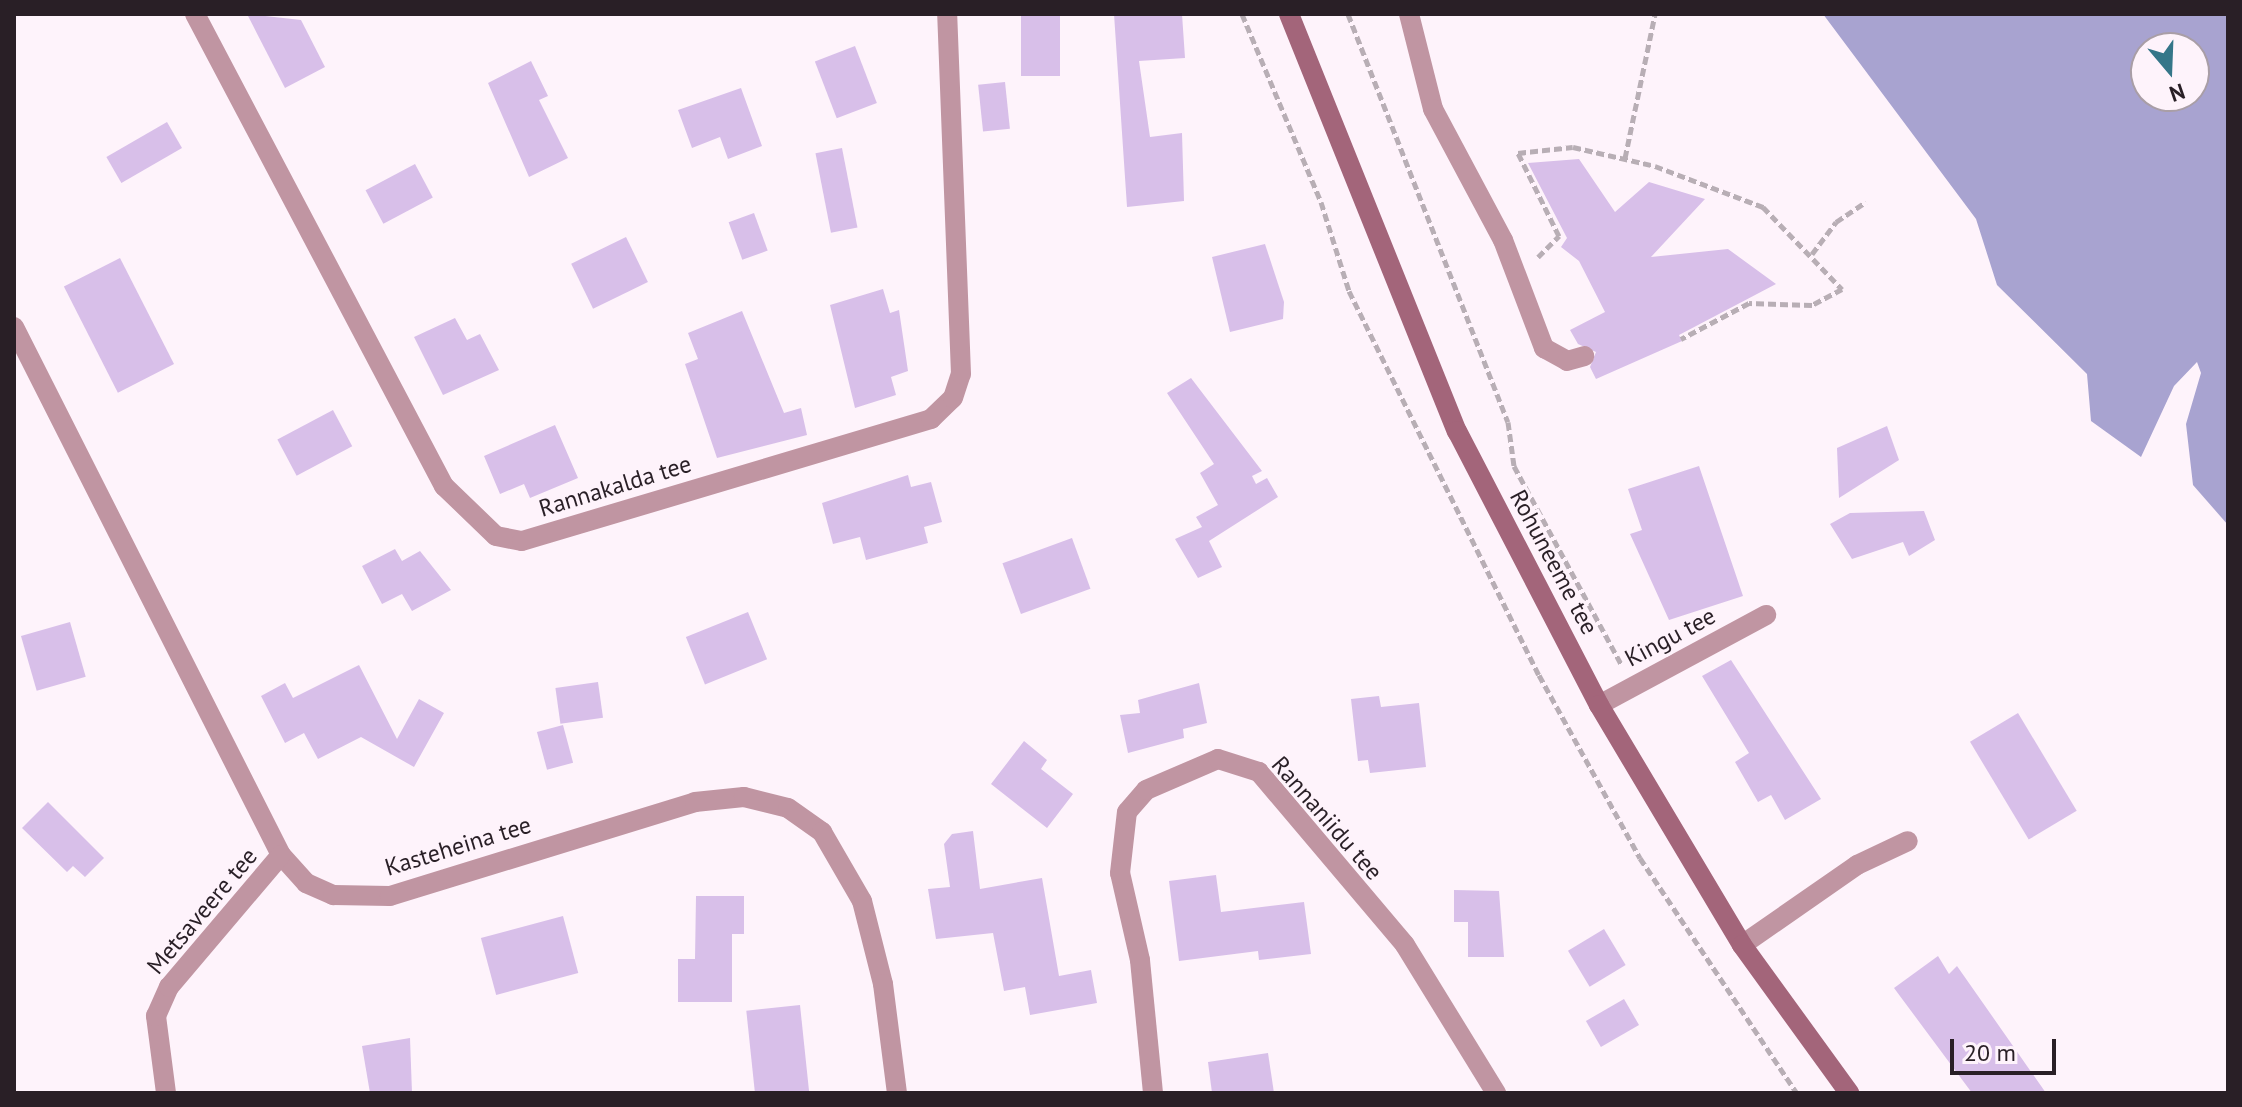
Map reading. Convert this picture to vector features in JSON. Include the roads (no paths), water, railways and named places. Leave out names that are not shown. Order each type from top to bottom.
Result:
[{"type":"street","name":"Rannakalda tee","points":[[195,14],[444,486],[496,536],[522,541],[931,419],[953,398],[961,374],[947,14]]},
{"type":"street","name":"Rohuneeme tee","points":[[1289,14],[1457,431],[1599,705],[1742,945],[1849,1093]]},
{"type":"street","points":[[1409,14],[1445,137],[1517,279],[1544,348],[1567,361],[1584,356]]},
{"type":"street","name":"Kasteheina tee","points":[[14,327],[281,855],[306,883],[333,895],[390,896],[695,802],[744,797],[788,808],[822,832],[862,901],[883,984],[897,1093]]},
{"type":"street","name":"Kingu tee","points":[[1599,705],[1766,615]]},
{"type":"street","name":"Rannaniidu tee","points":[[1153,1093],[1140,960],[1120,873],[1127,812],[1146,790],[1218,759],[1259,772],[1405,945],[1496,1093]]},
{"type":"street","points":[[1742,945],[1857,865],[1908,841]]},
{"type":"street","name":"Metsaveere tee","points":[[166,1093],[156,1016],[169,987],[281,855]]}]
